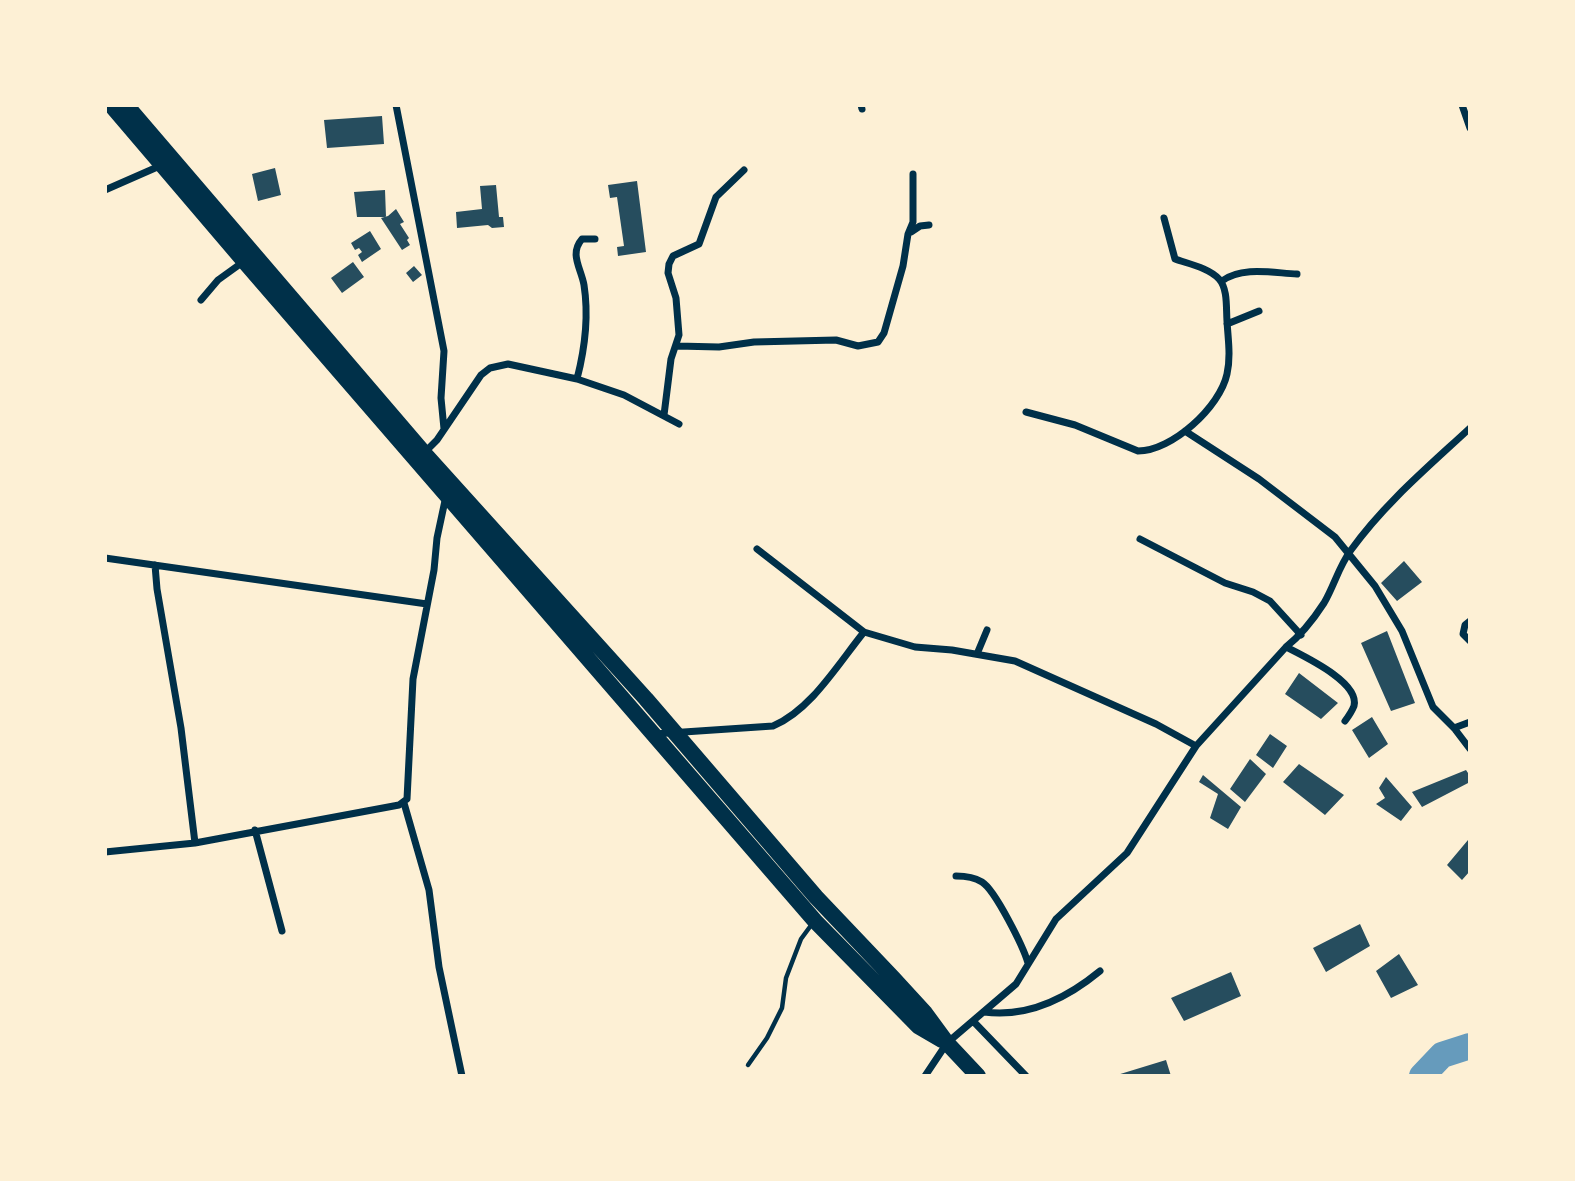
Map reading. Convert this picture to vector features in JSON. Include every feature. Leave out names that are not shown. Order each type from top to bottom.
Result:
[{"type":"highway","points":[[111,105],[244,261],[420,457],[646,699],[816,897],[925,1013],[947,1043],[978,1076]]},
{"type":"highway","points":[[126,105],[420,457],[446,495],[814,921],[918,1026],[947,1043]]},
{"type":"street","points":[[396,105],[444,351],[441,398],[444,429]]},
{"type":"street","points":[[1462,105],[1470,128]]},
{"type":"street","points":[[105,190],[163,165]]},
{"type":"street","points":[[664,415],[671,359],[679,335],[676,298],[668,273],[670,260],[699,244],[716,198],[744,170]]},
{"type":"street","points":[[677,346],[719,347],[754,342],[836,340],[858,346],[878,342],[884,332],[913,222],[913,174]]},
{"type":"street","points":[[1027,412],[1075,425],[1138,452],[1148,451],[1171,441],[1185,431],[1207,410],[1223,388],[1230,354],[1226,298],[1222,281],[1212,273],[1175,259],[1164,218]]},
{"type":"street","points":[[908,234],[920,226],[929,225]]},
{"type":"street","points":[[577,379],[587,327],[584,287],[575,255],[577,245],[582,239],[595,239]]},
{"type":"street","points":[[201,300],[218,280],[244,261]]},
{"type":"street","points":[[1222,281],[1230,275],[1251,272],[1297,274]]},
{"type":"street","points":[[1227,324],[1259,311]]},
{"type":"street","points":[[420,457],[444,429],[481,375],[490,368],[508,364],[577,379],[624,395],[679,424]]},
{"type":"street","points":[[925,1076],[947,1043],[1016,984],[1056,919],[1127,853],[1196,746],[1286,647],[1301,635],[1324,603],[1349,552],[1399,494],[1470,428]]},
{"type":"street","points":[[1185,431],[1259,479],[1319,524],[1349,552],[1375,586],[1402,631],[1433,707],[1470,749]]},
{"type":"street","points":[[105,852],[195,843],[404,803],[409,788],[413,679],[446,495]]},
{"type":"street","points":[[1140,539],[1225,583],[1270,601],[1301,635]]},
{"type":"street","points":[[757,550],[864,632],[915,647],[1015,661],[1156,724],[1196,746]]},
{"type":"street","points":[[105,558],[427,604]]},
{"type":"street","points":[[155,565],[181,728],[195,843]]},
{"type":"street","points":[[1470,621],[1465,625],[1463,634],[1470,641]]},
{"type":"street","points":[[976,654],[987,630]]},
{"type":"street","points":[[652,734],[773,726],[786,721],[815,692],[864,632]]},
{"type":"street","points":[[1286,647],[1328,670],[1352,692],[1354,705],[1345,721]]},
{"type":"street","points":[[1454,728],[1470,722]]},
{"type":"street","points":[[404,803],[429,890],[439,967],[462,1076]]},
{"type":"street","points":[[255,830],[282,931]]},
{"type":"street","points":[[956,876],[969,877],[984,883],[1023,946],[1028,962]]},
{"type":"street","points":[[984,1012],[1010,1014],[1045,1005],[1078,989],[1100,971]]},
{"type":"street","points":[[973,1021],[1026,1076]]},
{"type":"lane","points":[[748,1065],[767,1038],[782,1008],[786,978],[801,939],[814,921]]},
{"type":"building","points":[[382,116],[384,144],[327,148],[324,120]]},
{"type":"building","points":[[275,168],[281,195],[258,201],[252,174]]},
{"type":"building","points":[[637,181],[646,252],[618,256],[617,247],[624,246],[617,197],[610,198],[608,185]]},
{"type":"building","points":[[496,185],[499,217],[503,217],[504,227],[492,228],[488,225],[457,228],[456,212],[482,209],[480,186]]},
{"type":"building","points":[[385,190],[386,217],[357,217],[354,192]]},
{"type":"building","points":[[396,209],[404,222],[400,224],[409,238],[407,240],[410,245],[402,250],[381,218]]},
{"type":"building","points":[[370,231],[381,249],[362,262],[358,255],[362,252],[359,248],[355,250],[351,243]]},
{"type":"building","points":[[353,262],[364,277],[342,293],[331,278]]},
{"type":"building","points":[[414,266],[422,275],[413,282],[406,273]]},
{"type":"building","points":[[1404,561],[1422,582],[1397,601],[1381,583]]},
{"type":"building","points":[[1387,631],[1415,703],[1391,711],[1361,643]]},
{"type":"building","points":[[1299,673],[1338,703],[1321,719],[1285,694]]},
{"type":"building","points":[[1372,717],[1388,744],[1369,758],[1352,730]]},
{"type":"building","points":[[1270,734],[1287,746],[1273,768],[1256,755]]},
{"type":"building","points":[[1250,759],[1266,774],[1245,802],[1230,789]]},
{"type":"building","points":[[1299,764],[1344,795],[1325,815],[1283,782]]},
{"type":"building","points":[[1466,770],[1470,782],[1422,807],[1412,792]]},
{"type":"building","points":[[1203,775],[1241,807],[1228,829],[1210,818],[1218,794],[1199,782]]},
{"type":"building","points":[[1386,777],[1412,807],[1401,821],[1376,804],[1385,798],[1379,788]]},
{"type":"building","points":[[1468,840],[1470,871],[1462,880],[1447,865]]},
{"type":"building","points":[[1360,924],[1370,946],[1326,972],[1313,948]]},
{"type":"building","points":[[1399,954],[1418,985],[1391,998],[1376,971]]},
{"type":"building","points":[[1231,972],[1241,996],[1184,1021],[1171,998]]},
{"type":"building","points":[[1166,1060],[1171,1076],[1117,1076],[1117,1075]]},
{"type":"waterway","points":[[1422,1076],[1442,1055],[1470,1046]]}]
